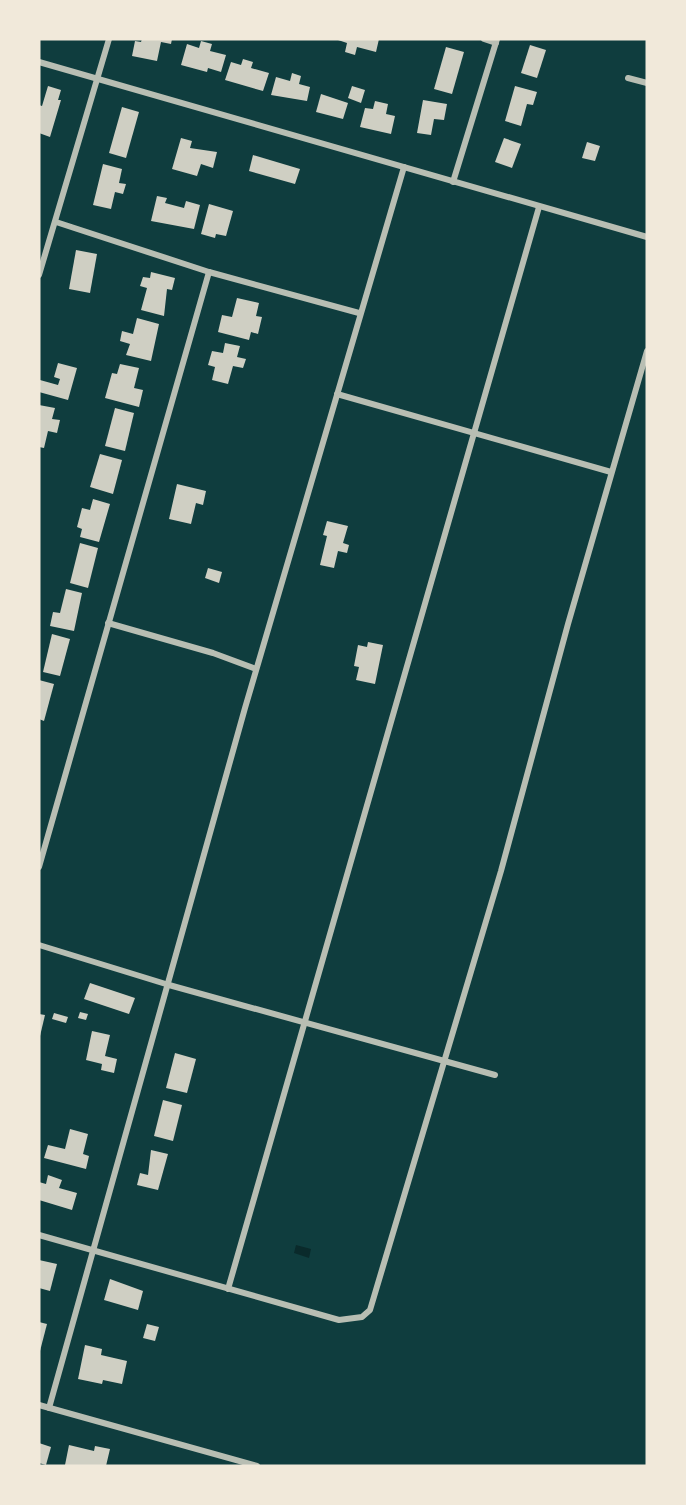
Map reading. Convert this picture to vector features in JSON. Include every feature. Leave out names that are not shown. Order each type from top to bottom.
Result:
[{"type":"street","points":[[39,275],[109,39]]},
{"type":"street","points":[[453,183],[497,41],[484,39]]},
{"type":"street","points":[[39,62],[647,237]]},
{"type":"street","points":[[628,78],[647,83]]},
{"type":"street","points":[[49,1408],[256,669],[359,313],[404,167]]},
{"type":"street","points":[[228,1289],[539,207]]},
{"type":"street","points":[[56,222],[208,272],[359,313]]},
{"type":"street","points":[[39,867],[208,272]]},
{"type":"street","points":[[39,1235],[339,1320],[362,1317],[370,1310],[501,871],[611,472],[647,351]]},
{"type":"street","points":[[337,394],[611,472]]},
{"type":"street","points":[[108,622],[213,653],[256,669]]},
{"type":"street","points":[[39,945],[169,985],[495,1075]]},
{"type":"street","points":[[39,1405],[257,1466]]},
{"type":"water","points":[[296,1245],[311,1249],[309,1258],[294,1253]]},
{"type":"building","points":[[142,39],[172,39],[171,44],[161,42],[157,61],[132,56],[135,41],[141,42]]},
{"type":"building","points":[[335,39],[379,39],[376,52],[357,47],[355,55],[345,52],[347,43]]},
{"type":"building","points":[[201,41],[212,44],[210,51],[226,55],[221,72],[208,68],[207,72],[181,65],[187,44],[199,48]]},
{"type":"building","points":[[530,45],[546,50],[537,78],[521,73]]},
{"type":"building","points":[[446,47],[464,52],[452,94],[434,89]]},
{"type":"building","points":[[243,59],[253,62],[251,68],[269,73],[263,91],[225,80],[231,62],[241,65]]},
{"type":"building","points":[[292,73],[301,76],[299,84],[310,87],[307,101],[271,95],[276,77],[290,81]]},
{"type":"building","points":[[48,86],[61,90],[58,100],[61,100],[50,137],[39,133],[39,105],[42,106]]},
{"type":"building","points":[[352,86],[365,90],[361,103],[348,98]]},
{"type":"building","points":[[515,86],[537,92],[533,105],[527,104],[521,126],[505,121]]},
{"type":"building","points":[[321,94],[348,103],[343,119],[316,112]]},
{"type":"building","points":[[423,100],[447,104],[444,120],[434,119],[431,135],[417,133]]},
{"type":"building","points":[[375,101],[388,104],[386,114],[395,116],[391,134],[360,127],[365,108],[373,109]]},
{"type":"building","points":[[122,107],[139,112],[126,158],[109,153]]},
{"type":"building","points":[[181,138],[192,141],[190,148],[217,152],[213,168],[201,164],[197,176],[172,169]]},
{"type":"building","points":[[504,138],[521,144],[512,168],[495,162]]},
{"type":"building","points":[[587,142],[600,146],[595,161],[582,158]]},
{"type":"building","points":[[253,155],[300,169],[295,184],[249,171]]},
{"type":"building","points":[[103,164],[122,169],[119,183],[126,184],[123,194],[115,192],[111,209],[93,205]]},
{"type":"building","points":[[157,196],[167,198],[165,203],[184,208],[186,201],[200,205],[194,229],[151,221]]},
{"type":"building","points":[[209,204],[233,211],[226,236],[216,234],[215,238],[201,234]]},
{"type":"building","points":[[76,250],[97,254],[90,293],[69,289]]},
{"type":"building","points":[[151,272],[175,278],[172,290],[167,289],[164,316],[141,310],[147,288],[140,286],[143,277],[150,278]]},
{"type":"building","points":[[237,298],[259,303],[256,316],[262,317],[258,334],[251,332],[249,340],[218,332],[222,315],[232,317]]},
{"type":"building","points":[[137,318],[159,324],[151,361],[126,355],[130,344],[120,341],[122,331],[133,334]]},
{"type":"building","points":[[225,343],[240,346],[237,357],[246,359],[243,368],[233,366],[228,384],[212,380],[215,367],[208,365],[212,351],[223,353]]},
{"type":"building","points":[[58,363],[77,368],[68,400],[39,392],[40,380],[58,385],[60,379],[54,377]]},
{"type":"building","points":[[120,364],[139,368],[134,388],[143,390],[139,407],[105,398],[112,373],[117,374]]},
{"type":"building","points":[[39,405],[55,408],[52,419],[60,420],[57,433],[48,431],[44,448],[39,447]]},
{"type":"building","points":[[115,408],[134,413],[125,451],[105,446]]},
{"type":"building","points":[[100,454],[122,460],[113,494],[90,487]]},
{"type":"building","points":[[177,484],[206,491],[203,505],[196,503],[191,524],[169,519]]},
{"type":"building","points":[[93,499],[110,504],[99,542],[80,537],[82,529],[77,527],[82,508],[90,510]]},
{"type":"building","points":[[327,521],[348,526],[343,543],[349,545],[347,553],[338,551],[334,568],[320,565],[327,536],[323,535]]},
{"type":"building","points":[[80,543],[98,548],[88,588],[70,583]]},
{"type":"building","points":[[208,568],[222,572],[219,583],[205,578]]},
{"type":"building","points":[[66,589],[82,593],[74,631],[50,626],[53,612],[60,613]]},
{"type":"building","points":[[52,634],[70,639],[60,676],[43,672]]},
{"type":"building","points":[[368,642],[383,645],[375,684],[356,680],[359,667],[354,666],[358,645],[367,647]]},
{"type":"building","points":[[39,680],[54,684],[44,721],[39,719]]},
{"type":"building","points":[[90,983],[135,998],[129,1014],[84,999]]},
{"type":"building","points":[[80,1012],[88,1014],[86,1020],[78,1018]]},
{"type":"building","points":[[54,1013],[68,1017],[66,1023],[52,1019]]},
{"type":"building","points":[[39,1014],[45,1015],[40,1036],[39,1036]]},
{"type":"building","points":[[92,1031],[110,1035],[105,1056],[117,1059],[114,1073],[101,1070],[102,1064],[86,1060]]},
{"type":"building","points":[[175,1053],[196,1059],[187,1093],[166,1088]]},
{"type":"building","points":[[163,1100],[182,1105],[173,1141],[154,1136]]},
{"type":"building","points":[[70,1129],[88,1134],[83,1154],[89,1156],[86,1169],[44,1158],[48,1145],[65,1149]]},
{"type":"building","points":[[151,1150],[168,1154],[158,1190],[137,1185],[140,1173],[148,1175]]},
{"type":"building","points":[[48,1175],[62,1180],[59,1188],[77,1193],[72,1210],[39,1200],[39,1182],[46,1184]]},
{"type":"building","points":[[39,1260],[57,1264],[50,1291],[39,1288]]},
{"type":"building","points":[[110,1279],[143,1291],[138,1310],[104,1300]]},
{"type":"building","points":[[39,1322],[47,1324],[40,1351],[39,1351]]},
{"type":"building","points":[[147,1324],[159,1327],[155,1341],[143,1338]]},
{"type":"building","points":[[85,1345],[102,1349],[101,1355],[127,1361],[122,1384],[103,1380],[102,1384],[78,1379]]},
{"type":"building","points":[[39,1443],[51,1447],[46,1465],[39,1463]]},
{"type":"building","points":[[69,1445],[94,1451],[95,1446],[110,1449],[106,1466],[65,1465]]}]
